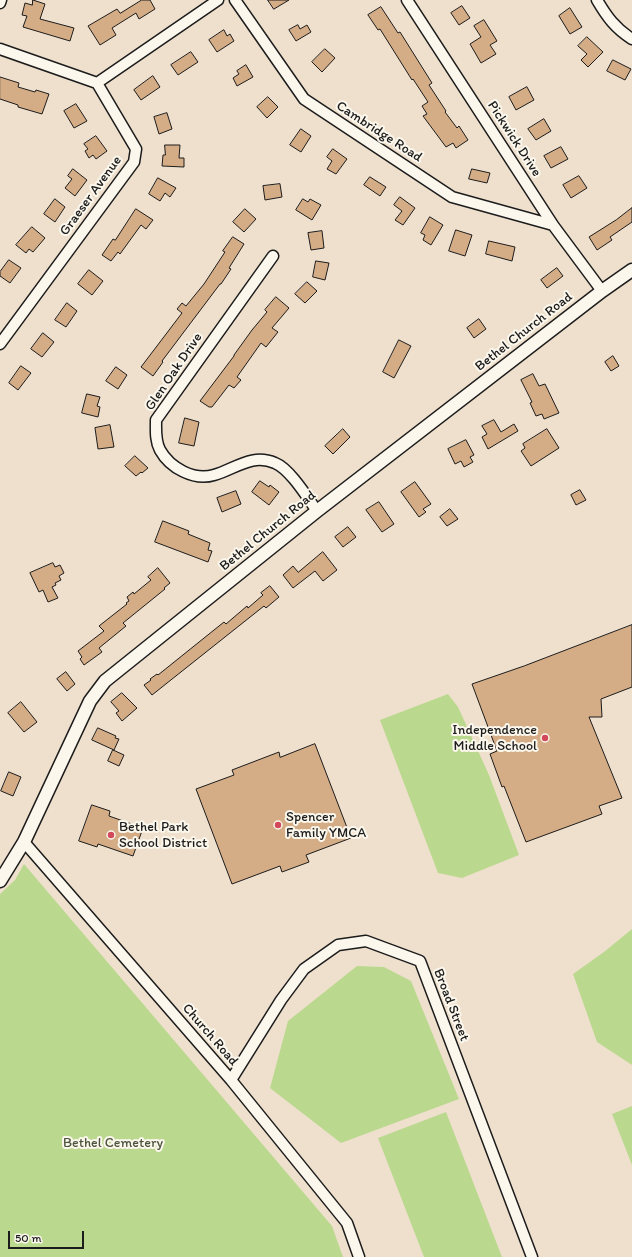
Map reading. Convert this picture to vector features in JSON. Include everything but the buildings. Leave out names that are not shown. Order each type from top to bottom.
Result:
[{"type":"street","points":[[0,49],[97,83],[218,0]]},
{"type":"street","name":"Cambridge Road","points":[[235,0],[304,99],[452,197],[553,225]]},
{"type":"street","name":"Pickwick Drive","points":[[407,0],[553,225],[602,291]]},
{"type":"street","points":[[597,0],[609,20],[621,32],[632,39]]},
{"type":"street","name":"Graeser Avenue","points":[[0,344],[134,162],[136,149],[97,83]]},
{"type":"street","name":"Glen Oak Drive","points":[[273,256],[156,420],[155,435],[160,450],[170,464],[183,472],[198,476],[214,475],[250,461],[264,459],[276,463],[286,469],[317,511]]},
{"type":"street","name":"Bethel Church Road","points":[[0,881],[24,842],[90,701],[105,681],[317,511],[602,291],[632,270]]},
{"type":"street","name":"Church Road","points":[[24,842],[231,1080],[347,1223],[359,1257]]},
{"type":"street","name":"Broad Street","points":[[231,1080],[281,1000],[304,969],[338,945],[366,942],[420,961],[532,1257]]},
{"type":"green space","points":[[448,694],[458,707],[489,775],[519,855],[462,878],[438,873],[380,720]]},
{"type":"green space","name":"Bethel Cemetery","points":[[24,864],[332,1226],[343,1257],[0,1257],[0,894],[15,880]]},
{"type":"green space","points":[[632,929],[632,1065],[597,1042],[573,974],[604,952]]},
{"type":"green space","points":[[357,966],[384,967],[411,981],[459,1099],[341,1143],[270,1088],[288,1021]]},
{"type":"green space","points":[[632,1106],[632,1165],[612,1114]]},
{"type":"green space","points":[[446,1112],[502,1257],[424,1257],[378,1138]]},
{"type":"place","name":"Independence Middle School","points":[[545,738]]},
{"type":"place","name":"Spencer Family YMCA","points":[[278,825]]},
{"type":"place","name":"Bethel Park School District","points":[[111,835]]}]
